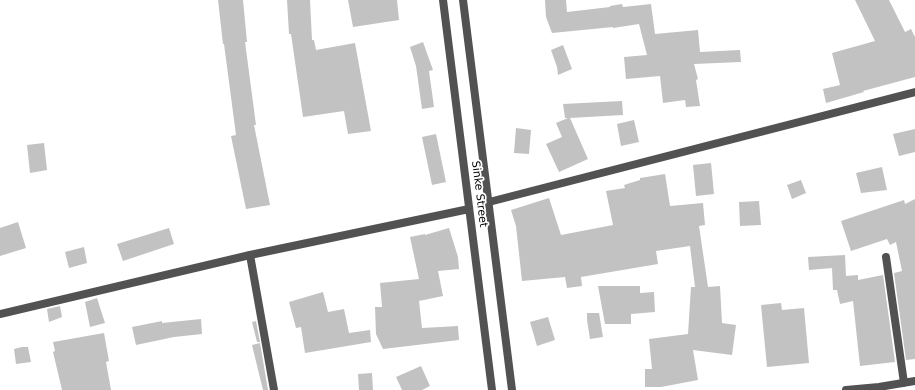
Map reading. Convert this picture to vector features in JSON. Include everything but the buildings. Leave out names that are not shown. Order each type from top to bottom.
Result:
[{"type":"street","name":"Sinke Street","points":[[443,0],[492,390]]},
{"type":"street","name":"Sinke Street","points":[[463,0],[512,390]]},
{"type":"street","points":[[489,202],[915,92]]},
{"type":"street","points":[[0,314],[250,255],[470,210]]},
{"type":"street","points":[[250,255],[274,390]]},
{"type":"street","points":[[886,257],[904,383]]},
{"type":"street","points":[[846,390],[879,388],[915,381]]}]
